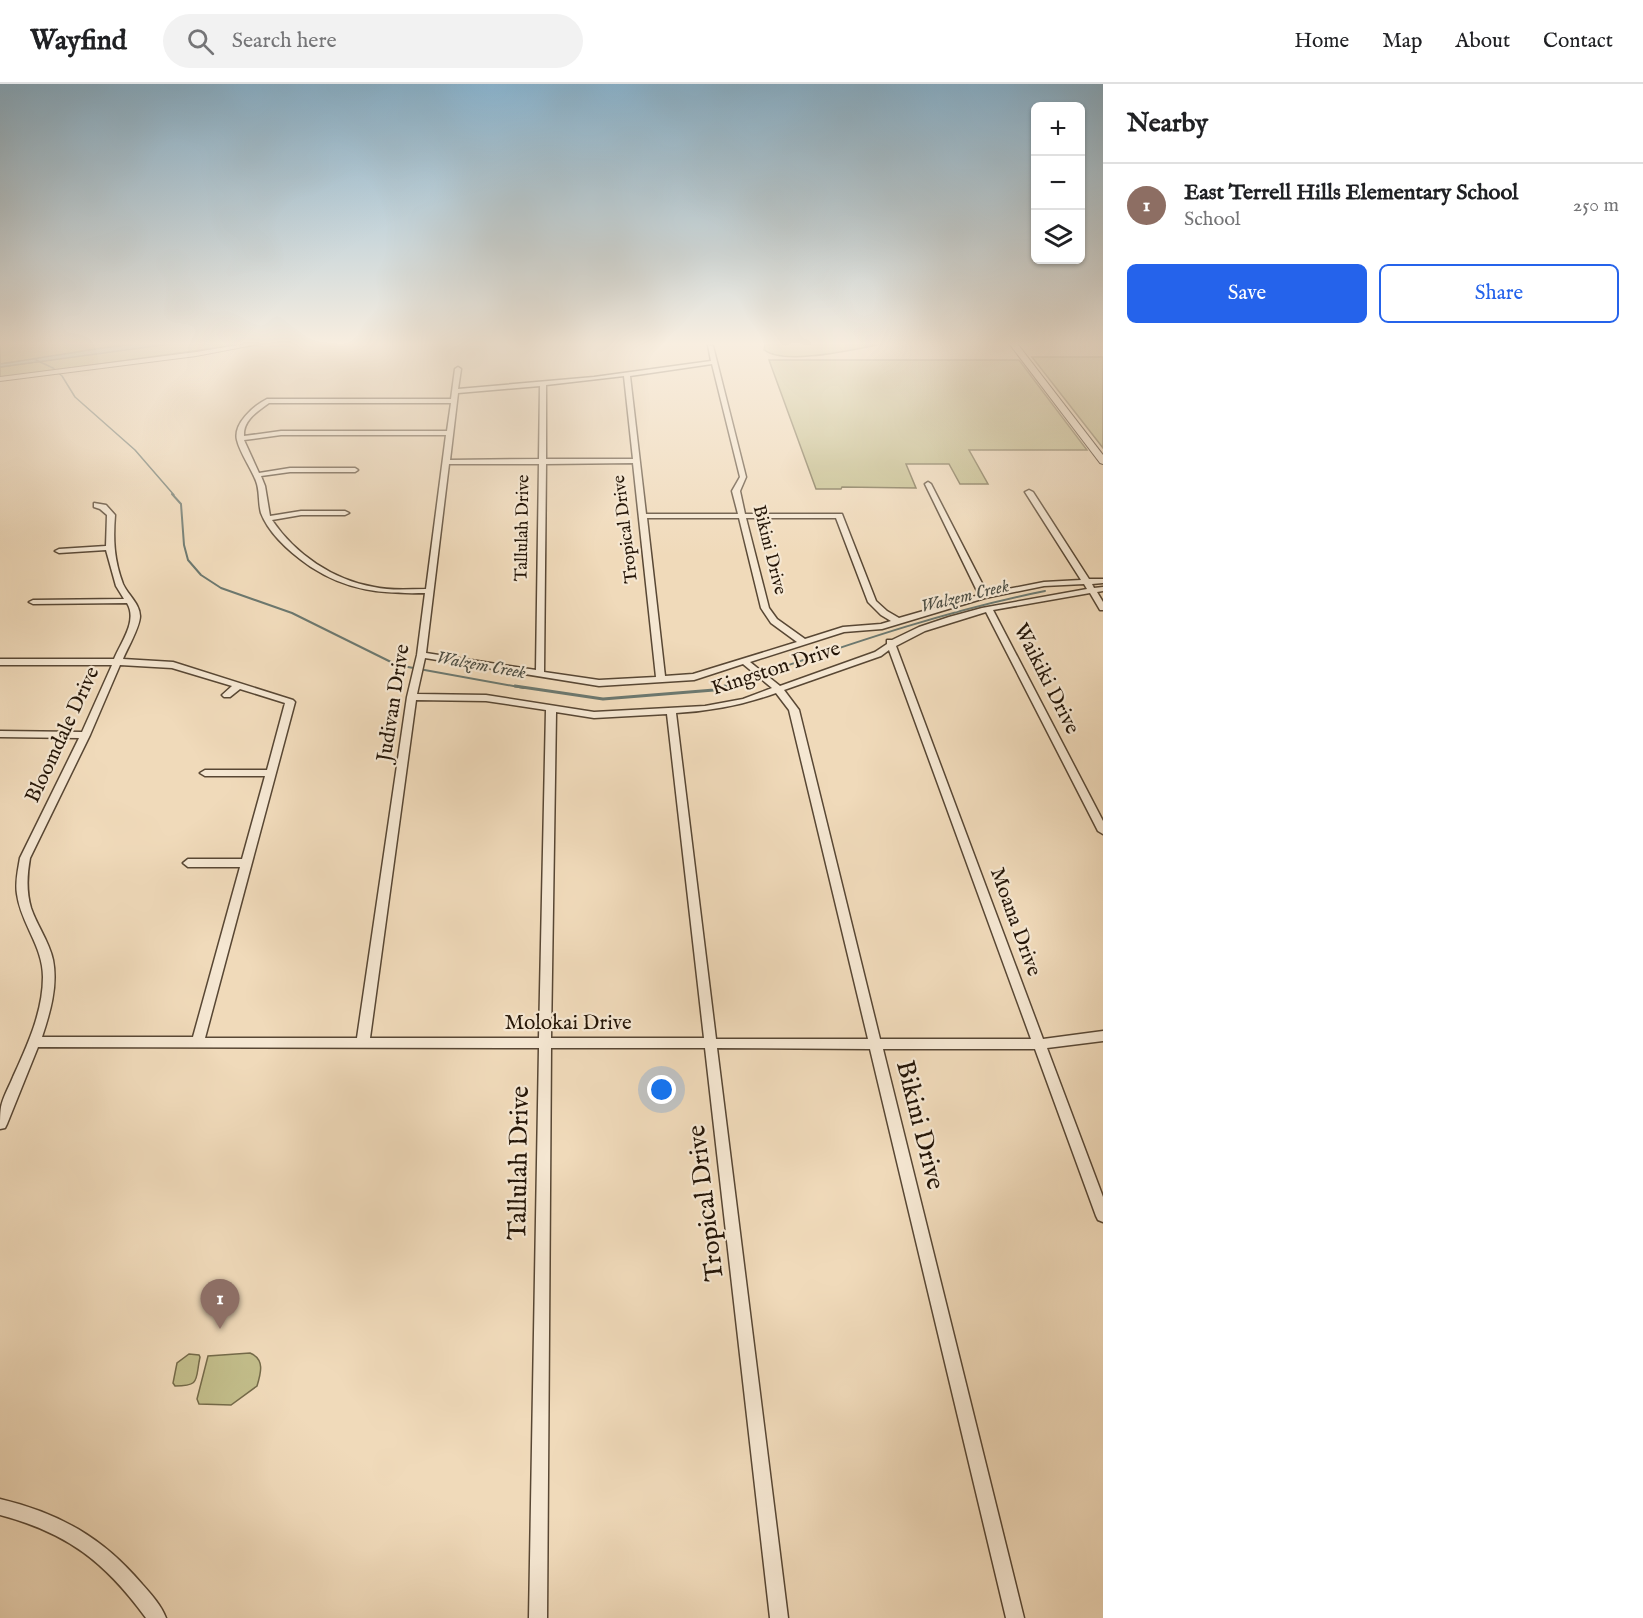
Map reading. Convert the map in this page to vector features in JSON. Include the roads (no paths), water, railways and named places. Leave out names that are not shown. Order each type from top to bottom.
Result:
[{"type":"main road","points":[[1067,414],[1103,461]]},
{"type":"street","points":[[253,414],[242,424],[239,439],[263,491],[264,508],[268,518],[281,538],[314,566],[367,588],[390,591],[430,591]]},
{"type":"street","name":"Judivan Drive","points":[[363,1042],[413,691],[430,591],[453,414]]},
{"type":"street","name":"Tallulah Drive","points":[[540,674],[543,414]]},
{"type":"street","name":"Tropical Drive","points":[[631,414],[662,680]]},
{"type":"street","name":"Bikini Drive","points":[[727,414],[742,477],[736,491],[741,516],[768,615],[804,643]]},
{"type":"street","points":[[239,439],[289,433],[450,433]]},
{"type":"street","points":[[447,462],[636,461]]},
{"type":"street","points":[[256,475],[290,470],[355,470]]},
{"type":"street","points":[[928,484],[984,596]]},
{"type":"street","points":[[1029,492],[1103,608]]},
{"type":"street","name":"Bloomdale Drive","points":[[0,1124],[44,1010],[49,976],[43,946],[27,916],[21,897],[21,871],[34,838],[85,735],[136,619],[135,610],[120,586],[109,548],[111,515],[103,507],[97,505]]},
{"type":"street","points":[[268,518],[301,513],[345,513]]},
{"type":"street","points":[[642,516],[839,516],[872,602],[898,621]]},
{"type":"street","points":[[59,551],[109,548]]},
{"type":"street","name":"Kingston Drive","points":[[420,660],[599,683],[694,677],[749,666],[804,643],[843,630],[882,626],[984,596],[1044,584],[1103,581]]},
{"type":"street","name":"Kingston Drive","points":[[413,691],[473,697],[602,716],[719,707],[778,690],[878,654],[890,642],[912,632],[988,609],[1103,589]]},
{"type":"street","points":[[33,602],[130,602]]},
{"type":"street","name":"Waikiki Drive","points":[[988,609],[1103,831]]},
{"type":"street","name":"Moana Drive","points":[[890,642],[1103,1216]]},
{"type":"street","points":[[0,662],[117,662],[173,665],[290,702],[198,1042]]},
{"type":"street","name":"Bikini Drive","points":[[749,666],[778,690],[794,710],[1015,1618]]},
{"type":"street","points":[[227,695],[238,685]]},
{"type":"street","name":"Tallulah Drive","points":[[538,1618],[551,709]]},
{"type":"street","name":"Tropical Drive","points":[[671,711],[779,1618]]},
{"type":"street","points":[[0,734],[85,735]]},
{"type":"street","points":[[205,773],[271,773]]},
{"type":"street","points":[[188,863],[246,863]]},
{"type":"street","name":"Molokai Drive","points":[[33,1042],[1039,1044],[1103,1036]]},
{"type":"street","points":[[0,1508],[41,1519],[68,1531],[94,1547],[118,1567],[139,1591],[157,1618]]},
{"type":"waterway","name":"Walzem Creek","points":[[94,414],[135,450],[174,495]]},
{"type":"waterway","name":"Walzem Creek","points":[[172,494],[181,504],[184,545],[188,560],[201,575],[221,588],[292,613],[397,665],[524,688]]},
{"type":"waterway","name":"Walzem Creek","points":[[721,688],[922,622],[1045,591]]},
{"type":"waterway","name":"Walzem Creek","points":[[515,686],[603,699],[714,690],[725,686]]},
{"type":"place","name":"East Terrell Hills Elementary School","points":[[220,1329]]}]
